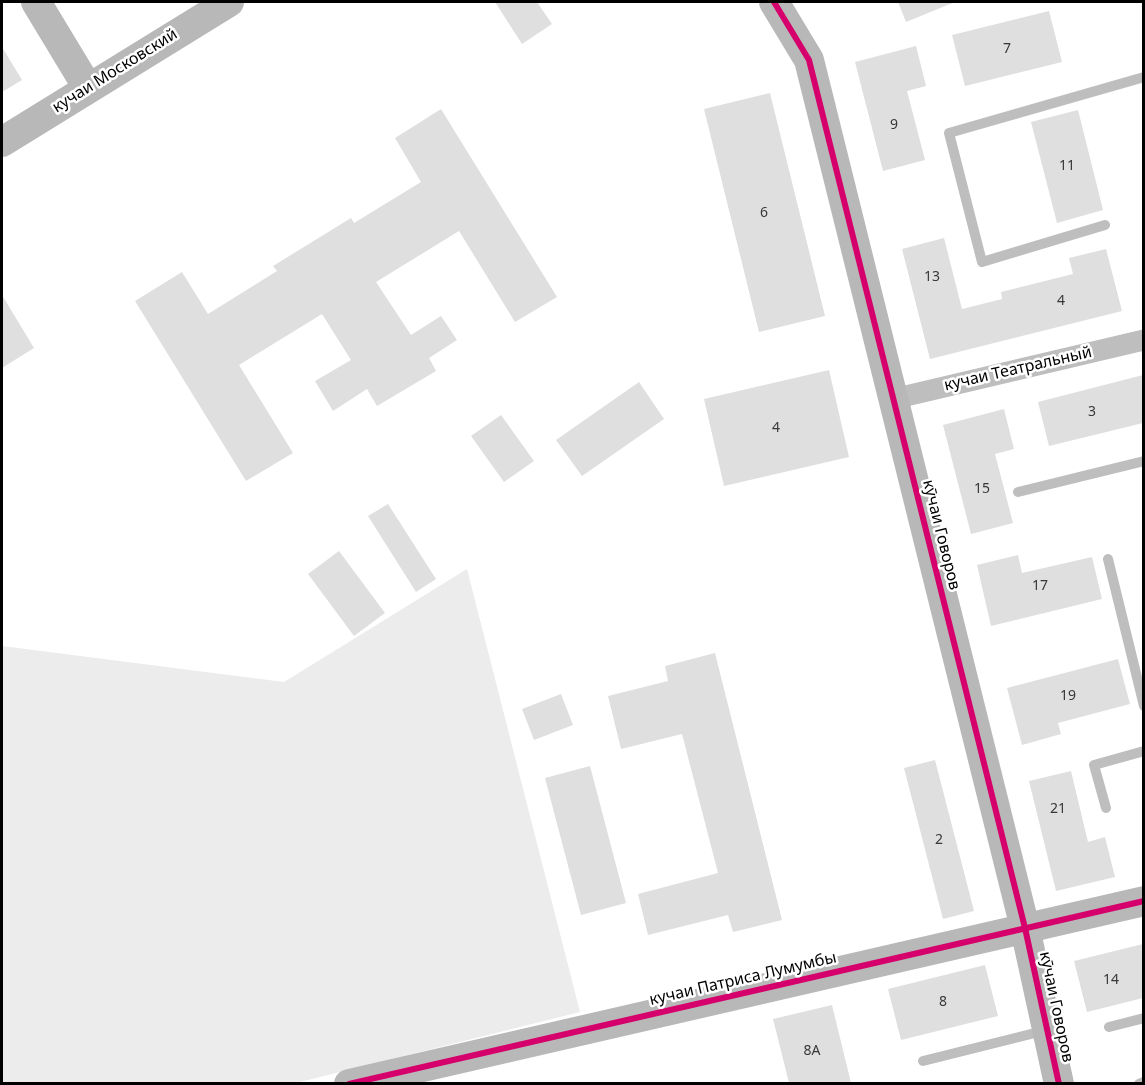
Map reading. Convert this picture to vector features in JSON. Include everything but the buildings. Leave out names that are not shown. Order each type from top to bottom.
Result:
[{"type":"street","points":[[36,2],[88,88]]},
{"type":"street","name":"кучаи Московский","points":[[2,142],[229,2]]},
{"type":"street","name":"кӯчаи Говоров","points":[[774,2],[809,60],[1025,928],[1059,1083]]},
{"type":"street","name":"кучаи Театральный","points":[[893,399],[1143,340]]},
{"type":"street","name":"кучаи Патриса Лумумбы","points":[[349,1083],[1143,901]]},
{"type":"lane","points":[[1105,225],[982,262],[949,133],[1143,77]]},
{"type":"lane","points":[[1018,492],[1143,461]]},
{"type":"lane","points":[[1108,559],[1143,706]]},
{"type":"lane","points":[[1106,808],[1094,765],[1143,751]]},
{"type":"lane","points":[[1109,1027],[1143,1018]]},
{"type":"lane","points":[[923,1061],[1047,1030]]},
{"type":"shaded area","points":[[467,569],[580,1012],[296,1083],[2,1084],[2,646],[284,682]]},
{"type":"cycle path","points":[[774,2],[809,60],[1025,928],[1059,1084]]},
{"type":"cycle path","points":[[349,1084],[1144,901]]}]
